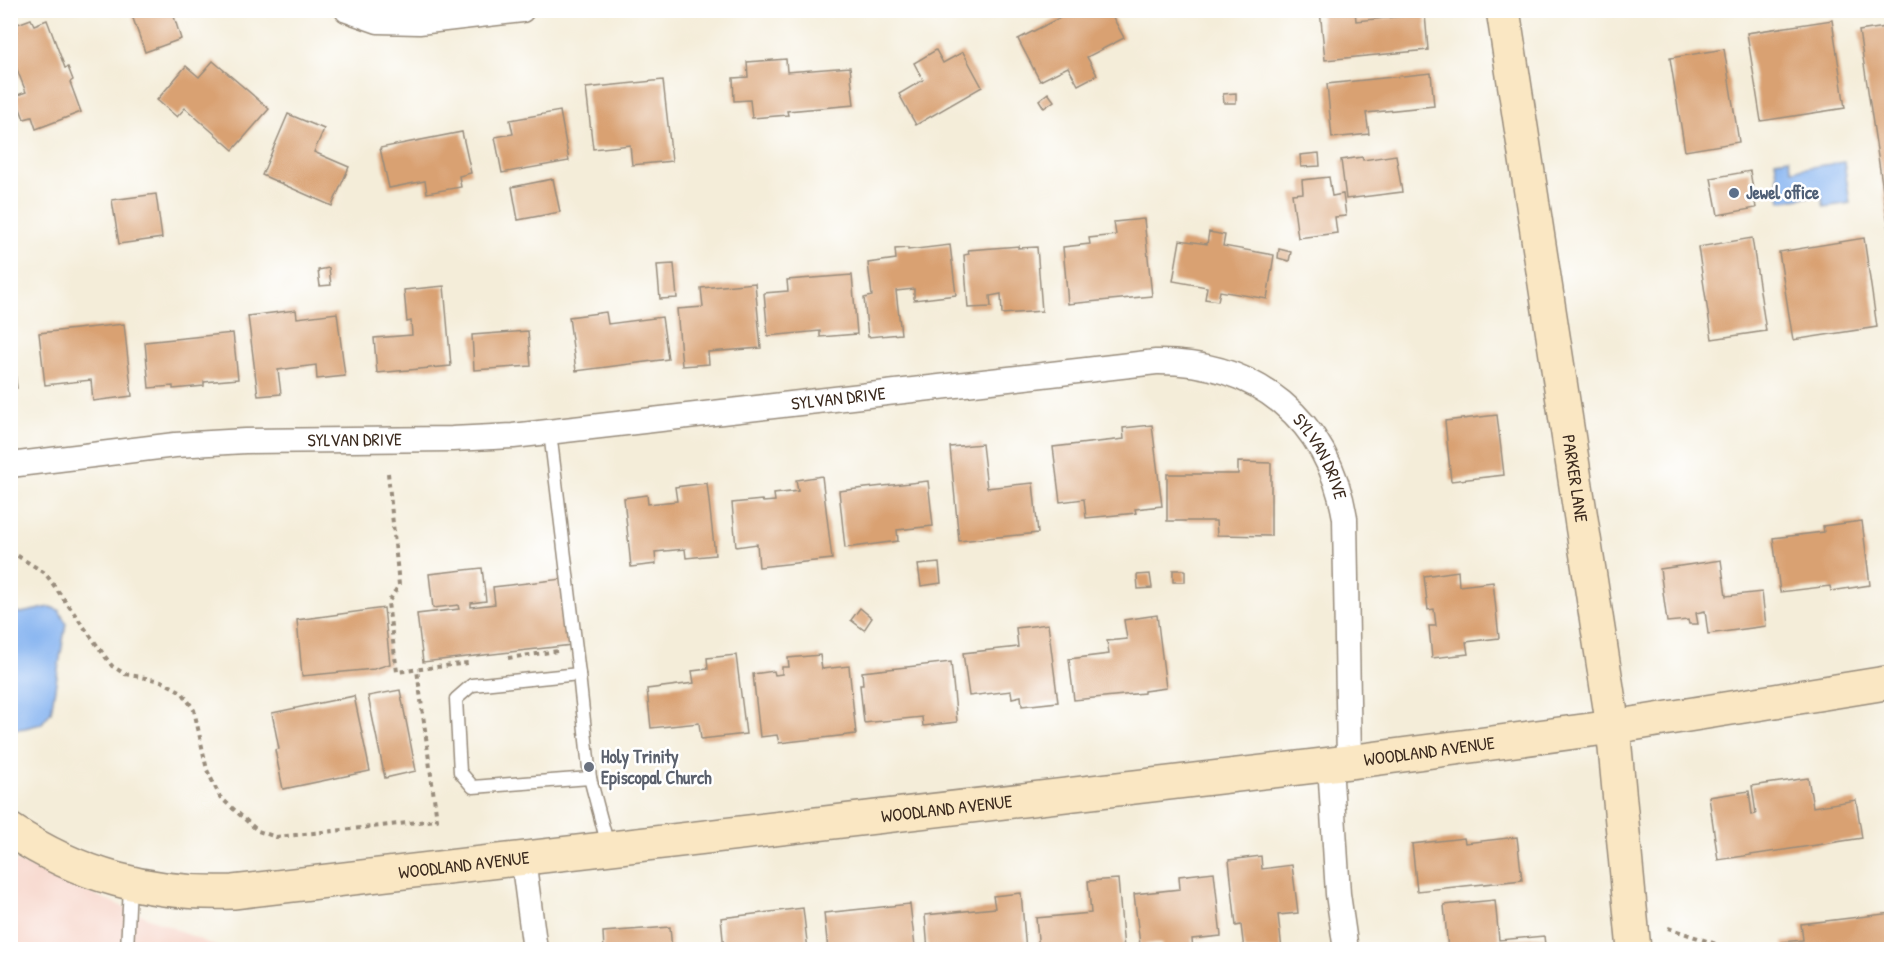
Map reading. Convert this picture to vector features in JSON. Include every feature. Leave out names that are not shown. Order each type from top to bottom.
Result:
[{"type":"street","points":[[347,10],[378,21],[419,22],[522,10]]},
{"type":"street","name":"PARKER LANE","points":[[1503,10],[1613,727],[1634,950]]},
{"type":"street","name":"SYLVAN DRIVE","points":[[10,465],[175,445],[245,441],[452,439],[513,436],[1156,362],[1197,364],[1236,375],[1281,402],[1300,420],[1322,449],[1338,484],[1345,518],[1338,894],[1346,950]]},
{"type":"street","name":"WOODLAND AVENUE","points":[[10,830],[61,860],[130,884],[180,892],[232,892],[1340,763],[1613,727],[1892,682]]},
{"type":"street","points":[[524,858],[535,950]]},
{"type":"lane","points":[[550,432],[590,778],[608,848]]},
{"type":"lane","points":[[579,674],[472,685],[456,699],[460,772],[473,787],[590,778]]},
{"type":"lane","points":[[126,950],[130,884]]},
{"type":"path","points":[[388,473],[399,585],[388,603],[397,672],[474,662]]},
{"type":"path","points":[[10,551],[45,573],[112,666],[125,674],[161,681],[182,692],[194,710],[207,770],[220,797],[258,831],[276,837],[437,820],[417,670]]},
{"type":"path","points":[[497,659],[576,649]]},
{"type":"path","points":[[1668,928],[1734,950]]},
{"type":"shaded area","points":[[11,859],[222,949],[11,949]]},
{"type":"water","points":[[1789,158],[1792,170],[1844,162],[1850,203],[1824,207],[1821,195],[1781,201],[1775,160]]},
{"type":"water","points":[[50,607],[59,610],[66,623],[51,712],[41,724],[11,730],[11,611],[21,613]]},
{"type":"building","points":[[130,10],[172,10],[181,39],[145,52]]},
{"type":"building","points":[[1066,10],[1109,10],[1124,38],[1087,57],[1097,75],[1078,85],[1068,67],[1040,81],[1018,39],[1067,14]]},
{"type":"building","points":[[1320,10],[1355,10],[1356,21],[1425,14],[1428,50],[1325,60]]},
{"type":"building","points":[[31,19],[34,25],[47,20],[65,68],[68,67],[73,80],[70,82],[81,112],[36,129],[32,117],[24,119],[15,96],[26,92],[10,52],[10,34],[17,31],[15,25]]},
{"type":"building","points":[[1832,20],[1845,108],[1761,121],[1747,33]]},
{"type":"building","points":[[1892,26],[1892,236],[1890,236],[1859,31]]},
{"type":"building","points":[[1724,49],[1739,142],[1685,151],[1670,58]]},
{"type":"building","points":[[936,50],[943,63],[963,52],[982,87],[916,125],[899,94],[923,80],[914,63]]},
{"type":"building","points":[[786,59],[787,72],[850,67],[854,105],[787,111],[788,115],[752,118],[750,100],[734,101],[733,78],[748,77],[747,62]]},
{"type":"building","points":[[213,61],[269,109],[233,150],[185,108],[177,117],[157,100],[186,66],[199,77]]},
{"type":"building","points":[[1431,73],[1434,106],[1366,113],[1369,134],[1332,138],[1327,84]]},
{"type":"building","points":[[663,80],[672,161],[632,165],[630,145],[593,149],[586,88]]},
{"type":"building","points":[[1048,93],[1054,101],[1044,108],[1039,100]]},
{"type":"building","points":[[1236,93],[1236,103],[1224,103],[1223,94]]},
{"type":"building","points":[[560,111],[569,161],[502,173],[495,137],[513,134],[510,120]]},
{"type":"building","points":[[288,114],[324,129],[314,152],[349,167],[332,206],[262,175]]},
{"type":"building","points":[[462,132],[471,173],[459,176],[461,187],[427,193],[425,181],[389,188],[380,148]]},
{"type":"building","points":[[1319,153],[1320,166],[1301,167],[1300,155]]},
{"type":"building","points":[[1396,155],[1402,192],[1346,199],[1341,160],[1362,157],[1363,160]]},
{"type":"building","name":"Jewel office","points":[[1750,171],[1756,208],[1718,215],[1711,178]]},
{"type":"building","points":[[1329,177],[1332,196],[1343,194],[1346,216],[1335,217],[1337,233],[1298,238],[1292,194],[1303,193],[1302,180]]},
{"type":"building","points":[[553,179],[560,212],[518,220],[512,187]]},
{"type":"building","points":[[156,194],[162,238],[119,244],[112,200]]},
{"type":"building","points":[[1144,219],[1152,296],[1068,304],[1063,247],[1090,244],[1089,238],[1116,235],[1114,222]]},
{"type":"building","points":[[1209,232],[1225,235],[1223,246],[1274,255],[1267,299],[1220,291],[1218,301],[1205,299],[1207,287],[1173,281],[1180,240],[1207,244]]},
{"type":"building","points":[[1752,238],[1766,331],[1712,339],[1698,247]]},
{"type":"building","points":[[1864,238],[1877,327],[1793,340],[1779,252]]},
{"type":"building","points":[[950,245],[956,295],[914,300],[914,289],[896,291],[901,334],[868,337],[864,298],[872,296],[868,263],[896,259],[895,249],[908,248],[908,250]]},
{"type":"building","points":[[1019,246],[1018,248],[1037,247],[1042,311],[1002,314],[1001,294],[990,296],[991,307],[968,308],[964,255],[969,254],[968,250]]},
{"type":"building","points":[[1279,249],[1291,252],[1289,261],[1278,258]]},
{"type":"building","points":[[674,264],[677,298],[660,299],[657,265]]},
{"type":"building","points":[[329,268],[331,285],[320,286],[318,270]]},
{"type":"building","points":[[852,275],[857,334],[820,337],[820,331],[768,336],[764,293],[788,291],[787,280]]},
{"type":"building","points":[[755,283],[761,348],[708,352],[709,364],[682,366],[677,309],[703,307],[701,288]]},
{"type":"building","points":[[444,286],[451,366],[377,373],[374,338],[412,335],[411,321],[407,322],[404,290]]},
{"type":"building","points":[[296,310],[297,318],[337,313],[345,376],[317,379],[316,365],[278,370],[281,394],[258,396],[248,316]]},
{"type":"building","points":[[606,312],[608,324],[662,317],[668,359],[576,371],[569,317]]},
{"type":"building","points":[[124,324],[132,396],[93,401],[91,380],[45,385],[39,333]]},
{"type":"building","points":[[528,331],[531,366],[474,370],[472,335]]},
{"type":"building","points":[[233,333],[238,379],[204,382],[204,386],[173,389],[173,386],[149,388],[145,342]]},
{"type":"building","points":[[10,349],[12,349],[17,388],[10,389]]},
{"type":"building","points":[[1497,415],[1504,475],[1451,481],[1445,421]]},
{"type":"building","points":[[1152,425],[1162,506],[1135,509],[1136,513],[1086,518],[1084,499],[1060,502],[1053,447],[1124,439],[1123,428]]},
{"type":"building","points":[[982,444],[987,488],[1033,483],[1038,533],[959,541],[950,447]]},
{"type":"building","points":[[1238,462],[1271,463],[1271,536],[1217,535],[1216,521],[1167,521],[1167,474],[1238,474]]},
{"type":"building","points":[[822,476],[832,559],[759,567],[757,544],[736,547],[732,503],[775,501],[774,494],[798,491],[796,480]]},
{"type":"building","points":[[928,481],[933,526],[897,530],[898,541],[845,548],[839,491]]},
{"type":"building","points":[[707,483],[715,555],[686,558],[685,549],[655,552],[656,564],[631,567],[624,498],[647,495],[648,504],[677,501],[675,487]]},
{"type":"building","points":[[1862,521],[1870,585],[1831,591],[1830,586],[1780,592],[1773,538],[1824,532],[1823,526]]},
{"type":"building","points":[[1721,560],[1726,596],[1762,592],[1766,626],[1708,634],[1705,611],[1696,613],[1698,624],[1689,624],[1688,620],[1667,622],[1660,569]]},
{"type":"building","points":[[939,563],[941,583],[921,586],[918,565]]},
{"type":"building","points":[[482,568],[486,601],[471,603],[471,607],[495,604],[493,587],[562,579],[572,645],[423,662],[417,614],[459,609],[458,605],[433,608],[429,574]]},
{"type":"building","points":[[1173,570],[1185,570],[1185,582],[1173,582]]},
{"type":"building","points":[[1458,571],[1459,586],[1493,582],[1499,638],[1466,642],[1468,654],[1432,658],[1429,626],[1436,626],[1434,609],[1428,610],[1424,576]]},
{"type":"building","points":[[1150,574],[1152,588],[1138,589],[1137,575]]},
{"type":"building","points":[[384,608],[390,664],[374,669],[302,676],[297,620]]},
{"type":"building","points":[[860,608],[872,618],[864,630],[851,620]]},
{"type":"building","points":[[1157,615],[1166,688],[1144,691],[1144,693],[1074,700],[1069,659],[1109,654],[1107,641],[1127,639],[1124,620]]},
{"type":"building","points":[[1048,624],[1058,702],[1022,706],[1021,696],[1012,698],[1011,691],[969,696],[963,653],[1018,647],[1016,628]]},
{"type":"building","points":[[736,655],[746,734],[701,739],[699,723],[651,728],[647,689],[694,683],[692,671],[708,669],[707,658]]},
{"type":"building","points":[[820,655],[822,669],[849,666],[856,734],[779,743],[777,735],[760,737],[753,674],[774,671],[775,675],[782,674],[782,667],[789,667],[788,658]]},
{"type":"building","points":[[951,662],[957,722],[923,726],[922,717],[864,723],[860,685],[863,685],[862,672]]},
{"type":"building","points":[[400,690],[416,771],[385,778],[368,696]]},
{"type":"building","points":[[354,696],[370,771],[283,789],[275,750],[279,749],[272,713]]},
{"type":"building","points":[[1808,778],[1813,807],[1856,800],[1862,838],[1718,860],[1709,797],[1749,791],[1752,815],[1756,814],[1752,786]]},
{"type":"building","points":[[1517,837],[1522,880],[1417,891],[1412,844],[1464,838],[1465,843]]},
{"type":"building","points":[[1261,856],[1262,869],[1292,865],[1298,913],[1278,915],[1282,950],[1244,950],[1241,925],[1236,926],[1229,860]]},
{"type":"building","points":[[1214,872],[1221,936],[1192,939],[1193,950],[1162,950],[1161,943],[1140,945],[1134,894],[1180,889],[1179,876]]},
{"type":"building","points":[[1118,879],[1124,949],[1039,950],[1036,918],[1091,913],[1088,881]]},
{"type":"building","points":[[1021,893],[1026,950],[928,950],[925,915],[995,908],[993,896]]},
{"type":"building","points":[[1495,900],[1499,940],[1544,936],[1545,945],[1548,945],[1549,950],[1448,950],[1444,905]]},
{"type":"building","points":[[910,904],[915,947],[894,950],[828,950],[824,913]]},
{"type":"building","points":[[803,908],[808,950],[724,950],[721,918]]},
{"type":"building","points":[[1892,913],[1892,950],[1784,950],[1783,942],[1803,940],[1801,924]]},
{"type":"building","points":[[670,927],[672,950],[604,950],[603,932]]},
{"type":"place","name":"Jewel office","points":[[1734,193]]},
{"type":"place","name":"Holy Trinity Episcopal Church","points":[[589,767]]}]
